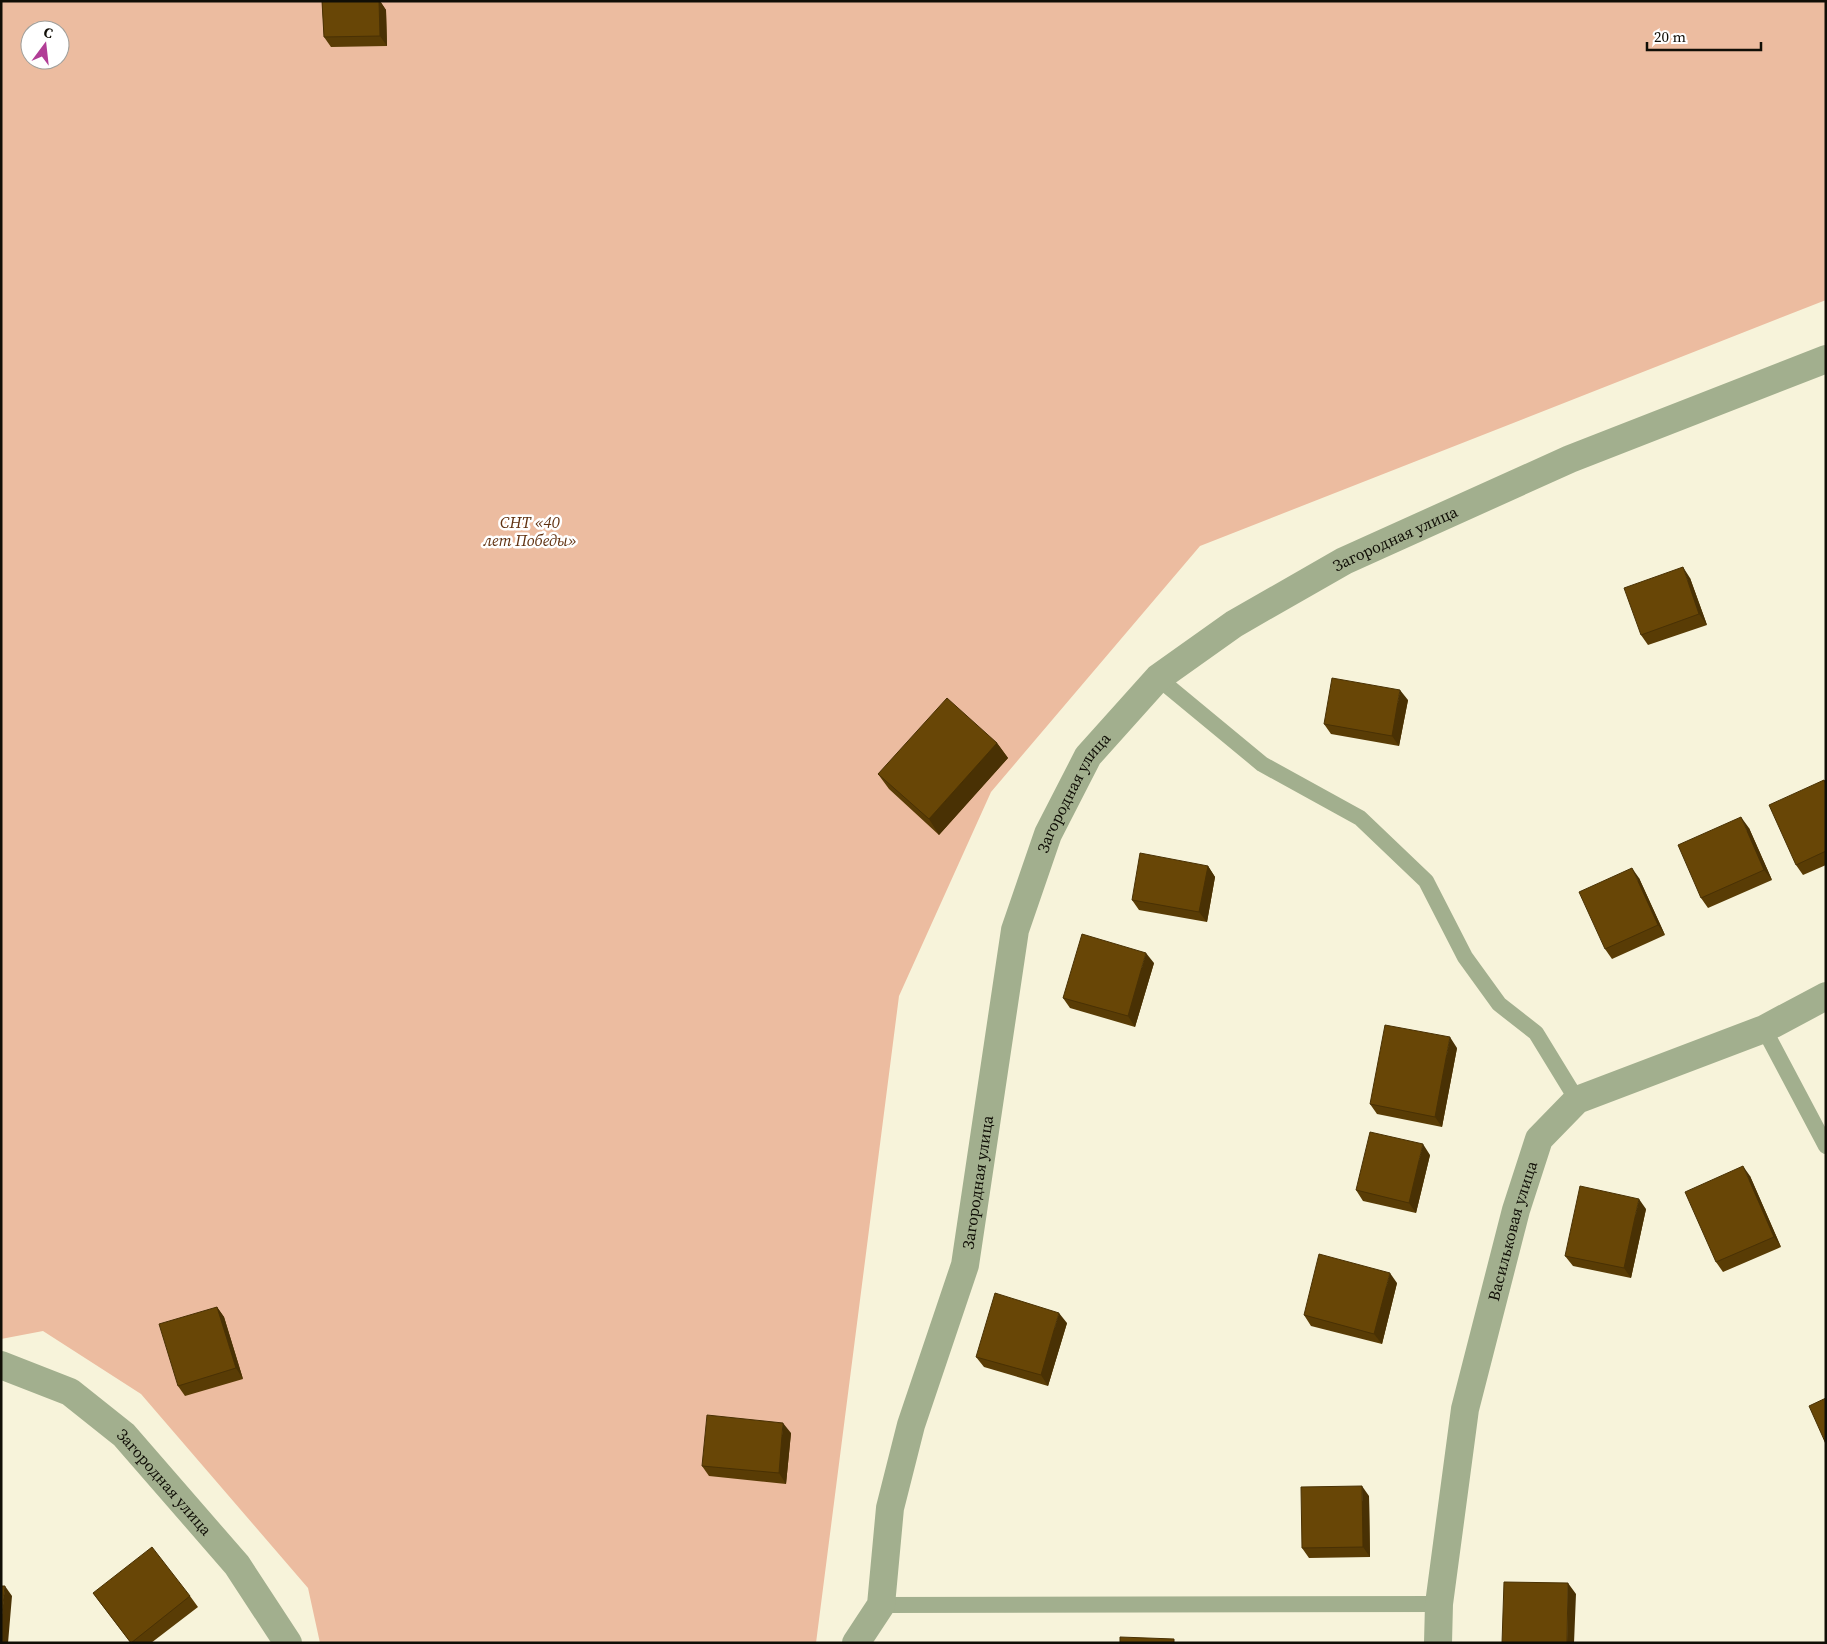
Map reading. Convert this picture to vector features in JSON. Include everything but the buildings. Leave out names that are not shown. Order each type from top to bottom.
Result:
[{"type":"street","name":"Загородная улица","points":[[856,1643],[881,1604],[892,1498],[911,1424],[964,1265],[1015,930],[1048,834],[1088,756],[1158,678],[1234,624],[1344,561],[1570,459],[1826,360]]},
{"type":"street","name":"Васильковая улица","points":[[1438,1643],[1439,1604],[1465,1409],[1516,1210],[1539,1139],[1577,1100],[1764,1029],[1826,996]]},
{"type":"street","name":"Загородная улица","points":[[1,1365],[70,1392],[124,1435],[236,1565],[288,1643]]},
{"type":"lane","points":[[1158,678],[1262,764],[1360,818],[1426,881],[1464,957],[1499,1004],[1536,1033],[1577,1100]]},
{"type":"lane","points":[[1764,1029],[1826,1146]]},
{"type":"lane","points":[[881,1604],[1439,1604]]},
{"type":"green space","name":"СНТ «40 лет Победы»","points":[[1,1],[1826,1],[1826,300],[1200,546],[991,792],[899,996],[816,1643],[320,1643],[308,1588],[141,1394],[43,1331],[1,1339]]}]
